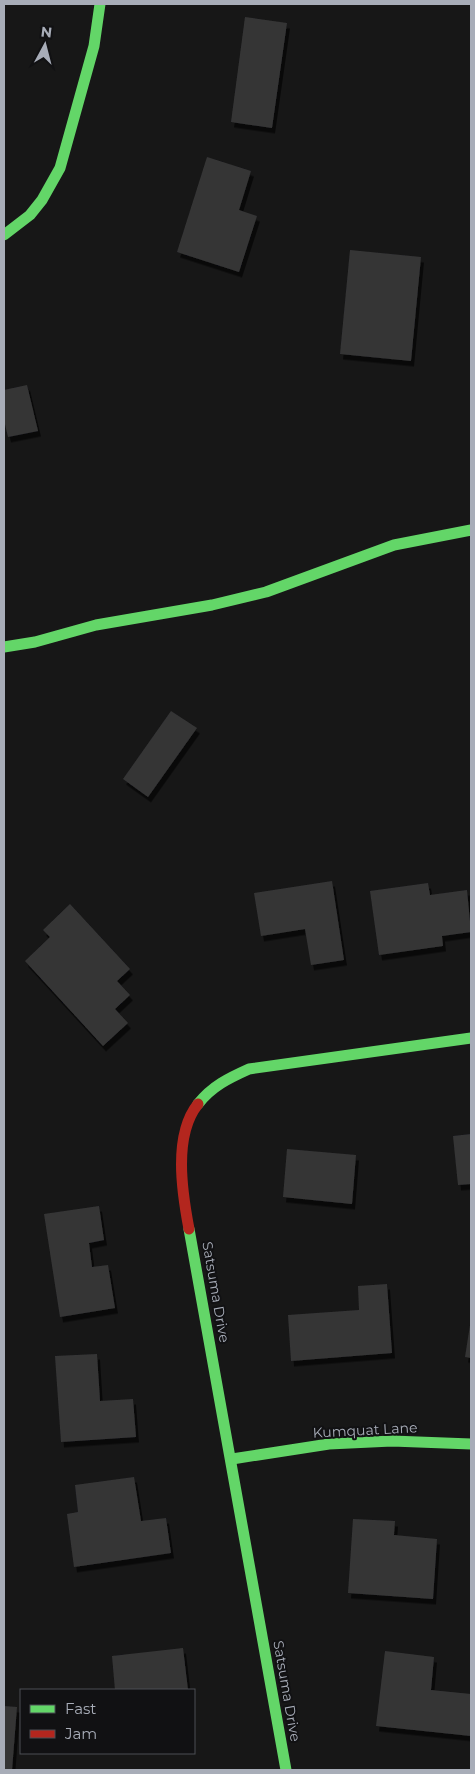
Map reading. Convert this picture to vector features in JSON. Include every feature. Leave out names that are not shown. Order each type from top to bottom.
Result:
[{"type":"street","points":[[4,235],[30,215],[42,200],[60,168],[94,46],[100,4]]},
{"type":"street","points":[[4,647],[35,642],[96,625],[212,605],[266,592],[394,545],[471,530]]},
{"type":"street","name":"Satsuma Drive","points":[[286,1770],[232,1460],[186,1212],[182,1154],[185,1131],[194,1110],[212,1088],[229,1076],[249,1069],[471,1038]]},
{"type":"street","name":"Kumquat Lane","points":[[232,1460],[329,1444],[392,1441],[471,1444]]},
{"type":"building","points":[[245,17],[287,23],[272,128],[231,122]]},
{"type":"building","points":[[207,157],[251,171],[239,210],[257,216],[239,272],[177,252]]},
{"type":"building","points":[[350,250],[421,257],[411,361],[340,354]]},
{"type":"building","points":[[27,385],[38,431],[8,437],[4,420],[4,390]]},
{"type":"building","points":[[171,711],[197,728],[148,797],[123,779]]},
{"type":"building","points":[[332,881],[344,960],[311,965],[305,929],[261,936],[254,893]]},
{"type":"building","points":[[428,883],[430,895],[467,890],[471,932],[442,936],[443,946],[379,955],[370,891]]},
{"type":"building","points":[[70,904],[130,969],[117,981],[130,995],[115,1009],[128,1023],[103,1046],[25,961],[50,937],[43,930]]},
{"type":"building","points":[[471,1134],[471,1184],[458,1185],[453,1136]]},
{"type":"building","points":[[287,1149],[356,1155],[352,1204],[283,1197]]},
{"type":"building","points":[[99,1206],[104,1240],[89,1243],[92,1267],[108,1265],[115,1308],[60,1317],[44,1214]]},
{"type":"building","points":[[387,1284],[392,1353],[291,1361],[288,1315],[359,1310],[358,1286]]},
{"type":"building","points":[[471,1325],[471,1358],[465,1357]]},
{"type":"building","points":[[97,1354],[100,1401],[133,1399],[136,1437],[61,1442],[55,1356]]},
{"type":"building","points":[[134,1477],[141,1521],[166,1518],[171,1553],[74,1567],[67,1514],[78,1512],[75,1485]]},
{"type":"building","points":[[353,1519],[395,1521],[394,1535],[437,1539],[433,1599],[348,1593]]},
{"type":"building","points":[[183,1648],[188,1689],[115,1689],[112,1656]]},
{"type":"building","points":[[385,1651],[434,1657],[431,1690],[471,1694],[471,1736],[376,1726]]},
{"type":"building","points":[[4,1706],[17,1707],[12,1770],[4,1770]]},
{"type":"traffic: fast","points":[[4,235],[30,215],[42,200],[60,168],[94,46],[100,4]]},
{"type":"traffic: fast","points":[[4,647],[35,642],[96,625],[212,605],[266,592],[394,545],[471,530]]},
{"type":"traffic: fast","points":[[198,1104],[215,1087],[249,1069],[471,1038]]},
{"type":"traffic: fast","points":[[189,1229],[286,1770]]},
{"type":"traffic: fast","points":[[232,1459],[329,1444],[392,1441],[471,1444]]},
{"type":"traffic: jam","points":[[189,1229],[182,1181],[182,1147],[190,1117],[198,1104]]}]
